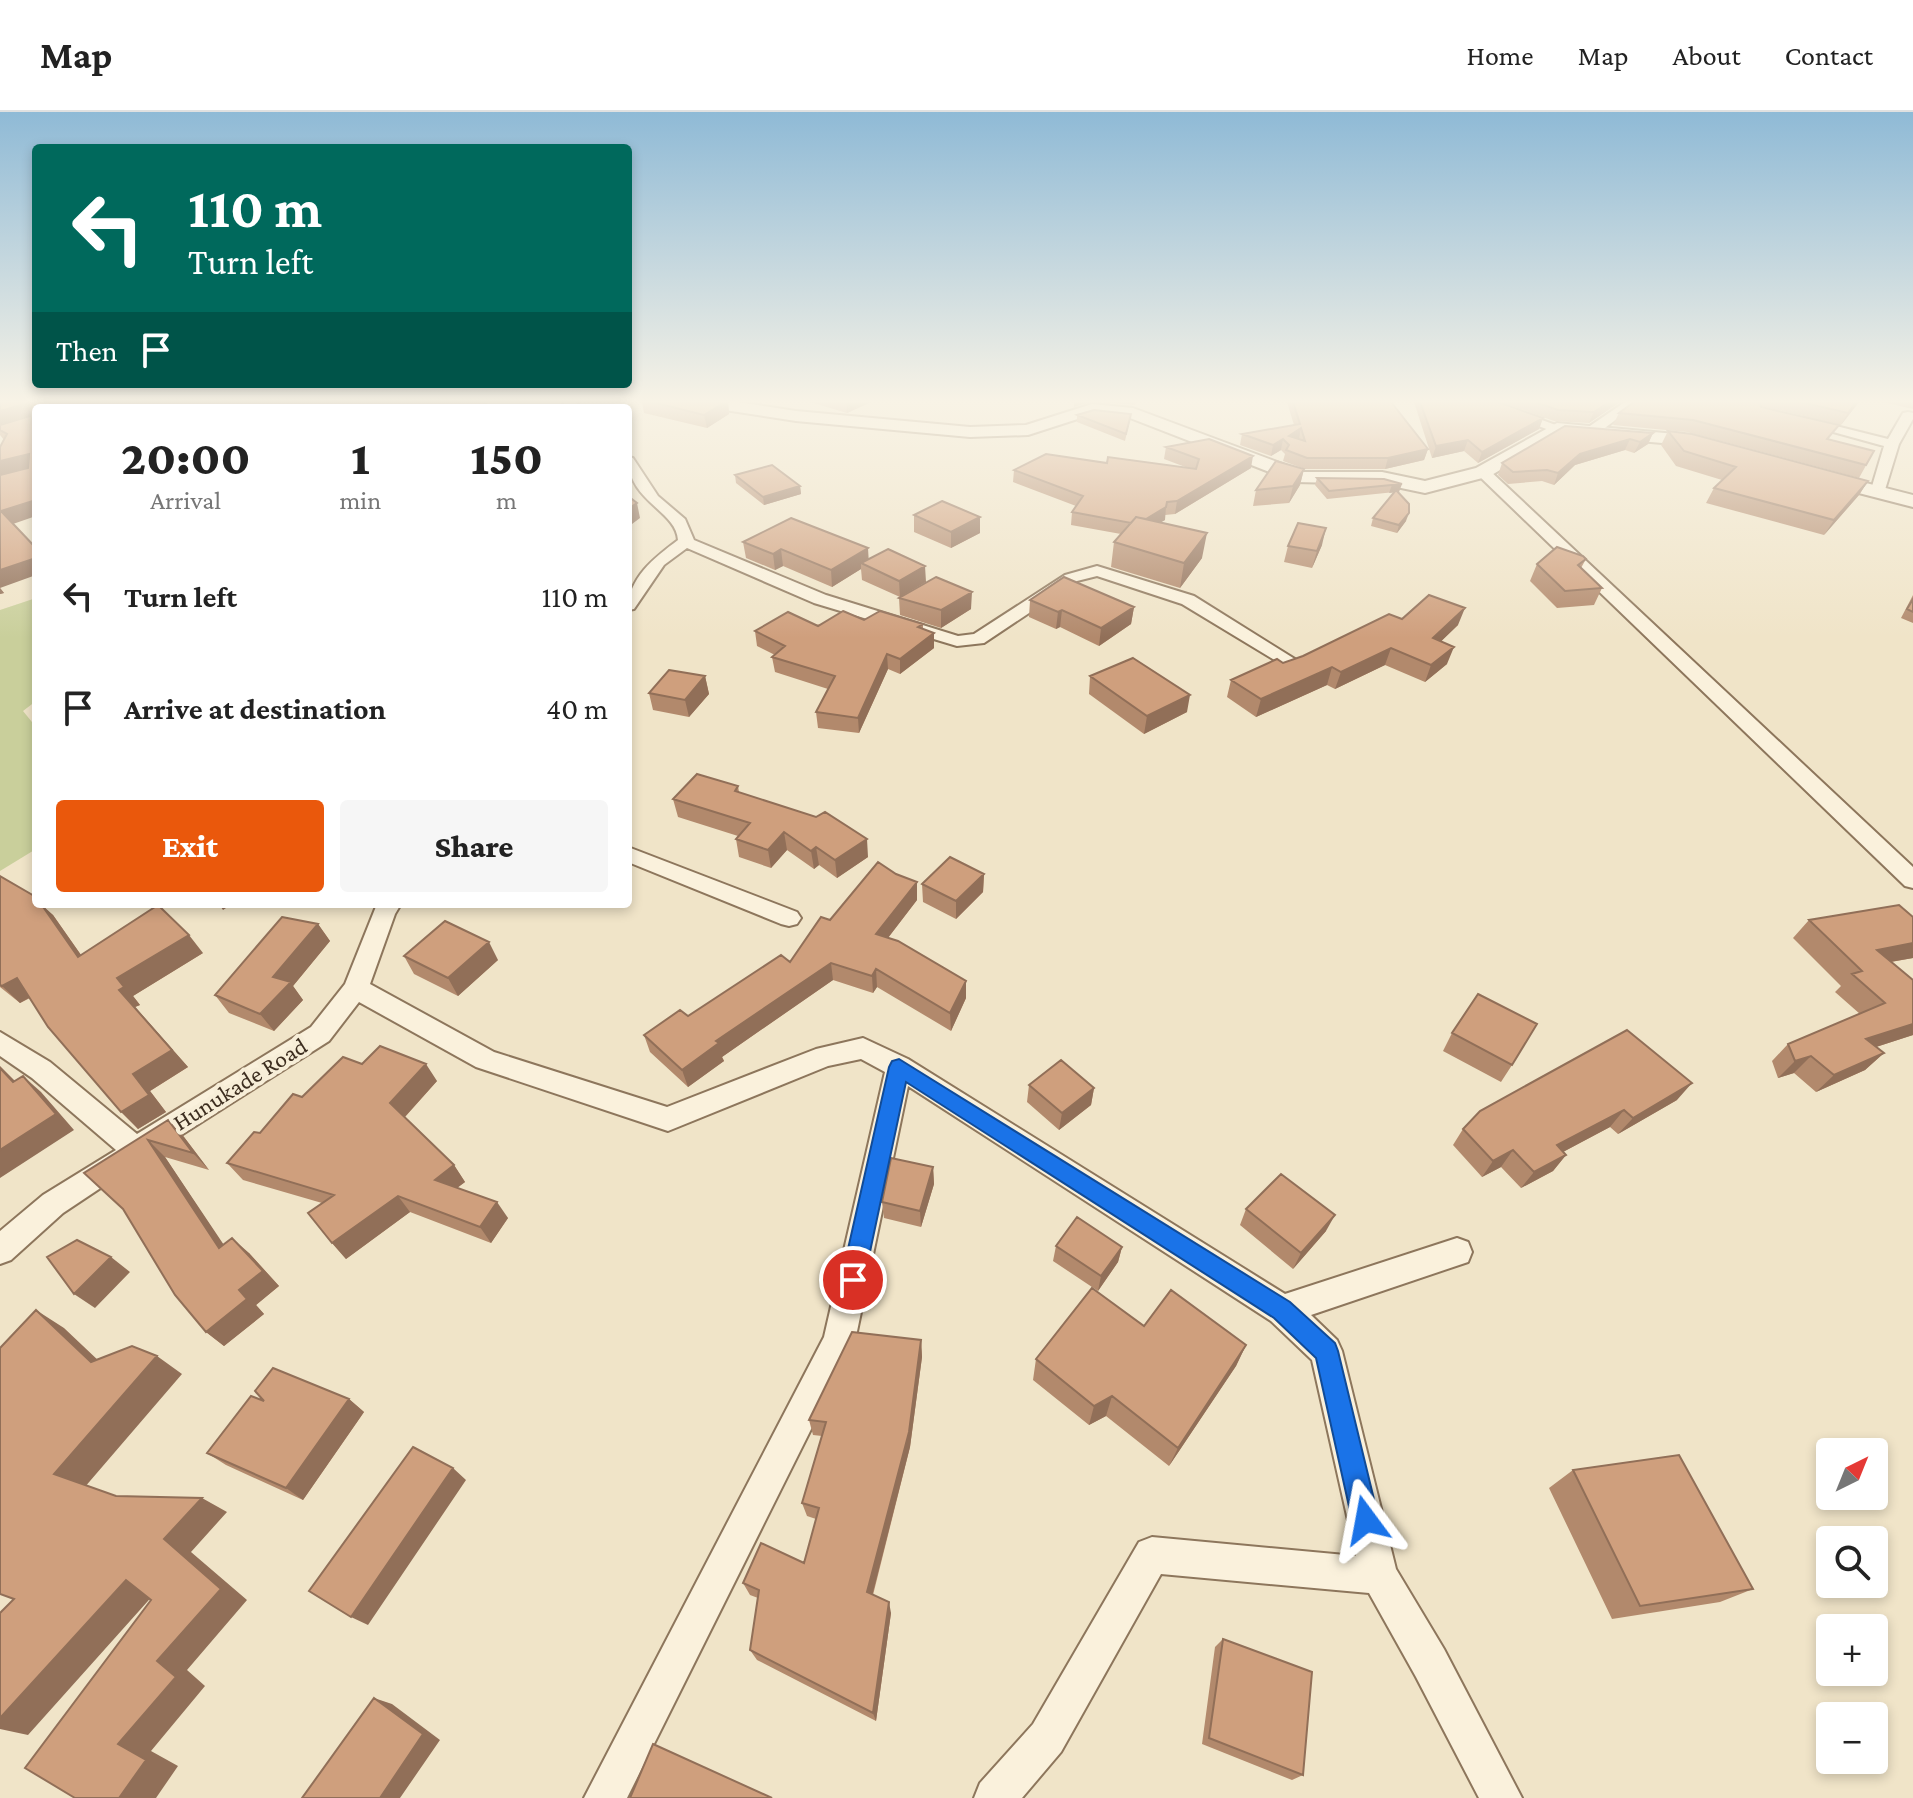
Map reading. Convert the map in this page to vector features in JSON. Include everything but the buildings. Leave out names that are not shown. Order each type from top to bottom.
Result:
[{"type":"street","points":[[641,481],[654,501],[681,521],[686,531],[686,542]]},
{"type":"street","points":[[1395,481],[1425,487],[1449,481]]},
{"type":"street","points":[[1492,481],[1913,880]]},
{"type":"street","points":[[1832,481],[1913,501]]},
{"type":"street","points":[[1877,493],[1881,481]]},
{"type":"street","points":[[632,599],[658,562],[686,542]]},
{"type":"street","points":[[686,542],[820,599],[957,641],[978,639],[1071,578],[1097,571],[1188,600],[1297,666]]},
{"type":"street","points":[[632,856],[789,918]]},
{"type":"street","name":"Hunukade Road","points":[[0,1250],[53,1204],[320,1034],[356,988],[387,908]]},
{"type":"street","points":[[356,988],[485,1060],[668,1119],[825,1056],[863,1048],[899,1067],[1282,1310],[1326,1351],[1379,1576],[1501,1798]]},
{"type":"street","points":[[0,1042],[41,1070],[135,1149]]},
{"type":"street","points":[[605,1798],[839,1341],[899,1067]]},
{"type":"street","points":[[1282,1310],[1457,1252]]},
{"type":"street","points":[[995,1798],[1047,1738],[1152,1555],[1379,1576]]},
{"type":"green space","points":[[32,599],[32,704],[23,711],[32,722],[32,851],[0,871],[0,610]]},
{"type":"route","points":[[853,1280],[899,1067],[1282,1310],[1326,1351],[1366,1520]]}]
